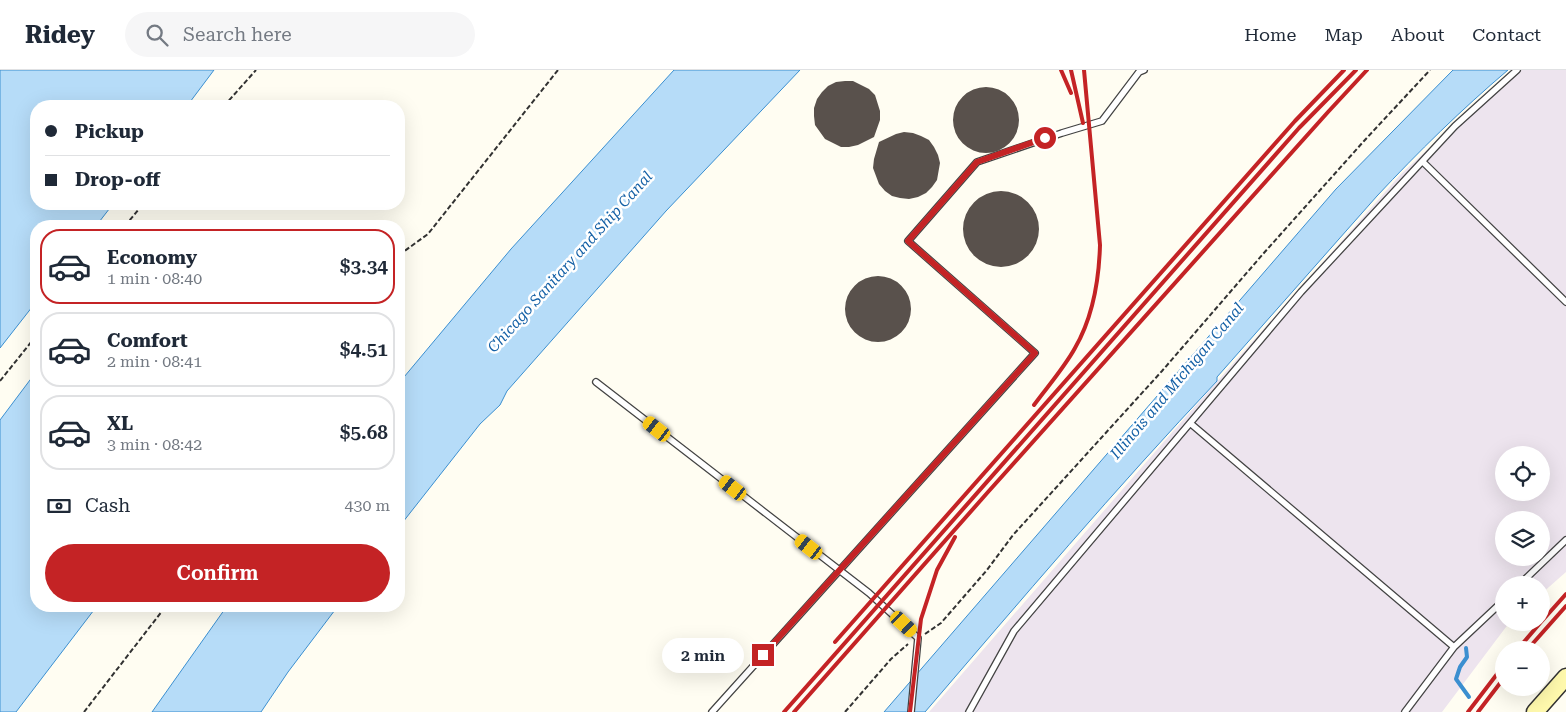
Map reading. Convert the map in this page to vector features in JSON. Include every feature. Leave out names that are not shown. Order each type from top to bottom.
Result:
[{"type":"main road","points":[[1535,712],[1566,677]]},
{"type":"lane","points":[[712,712],[1035,353],[908,241],[977,162],[1102,120],[1139,72],[1144,70]]},
{"type":"lane","points":[[969,712],[1014,631],[1302,292],[1455,126],[1517,70]]},
{"type":"lane","points":[[1423,162],[1566,302]]},
{"type":"lane","points":[[596,382],[869,593],[918,638],[911,712]]},
{"type":"lane","points":[[1190,424],[1454,647]]},
{"type":"lane","points":[[1528,576],[1566,540]]},
{"type":"lane","points":[[1406,712],[1454,647],[1495,608]]},
{"type":"path","points":[[229,100],[256,70]]},
{"type":"path","points":[[405,251],[428,234],[558,70]]},
{"type":"path","points":[[845,712],[902,648],[941,623],[987,570],[1013,535],[1430,70]]},
{"type":"path","points":[[130,220],[138,210]]},
{"type":"path","points":[[0,381],[30,344]]},
{"type":"path","points":[[84,712],[161,612]]},
{"type":"shaded area","points":[[1513,70],[1566,70],[1566,572],[1550,586],[1550,576],[1495,576],[1495,631],[1503,631],[1442,712],[929,712],[1168,437],[1401,174]]},
{"type":"water","points":[[0,70],[214,70],[192,100],[30,100],[30,210],[108,210],[101,220],[30,220],[30,310],[0,348]]},
{"type":"water","name":"Chicago Sanitary and Ship Canal","points":[[674,70],[800,70],[666,211],[507,391],[500,405],[480,424],[405,519],[405,376],[511,249]]},
{"type":"water","name":"Illinois and Michigan Canal","points":[[1453,70],[1508,70],[1441,131],[1377,196],[1217,377],[1217,381],[1069,545],[925,712],[884,712],[1336,189]]},
{"type":"water","points":[[30,380],[30,612],[92,612],[16,712],[0,712],[0,420]]},
{"type":"water","points":[[223,612],[333,612],[288,672],[261,712],[152,712]]},
{"type":"building","points":[[853,81],[869,89],[875,95],[880,111],[880,120],[874,137],[858,145],[841,147],[825,139],[815,125],[814,108],[817,99],[828,86],[836,82]]},
{"type":"building","points":[[980,87],[992,87],[1004,92],[1014,102],[1019,114],[1017,133],[1004,148],[992,153],[980,153],[968,148],[958,138],[953,126],[953,114],[958,102],[968,92]]},
{"type":"building","points":[[904,132],[913,133],[929,140],[938,155],[940,163],[937,180],[932,187],[926,193],[909,199],[892,196],[885,191],[879,184],[873,168],[879,142]]},
{"type":"building","points":[[994,191],[1008,191],[1022,197],[1033,208],[1039,222],[1036,244],[1028,256],[1008,267],[994,267],[980,261],[969,250],[963,236],[963,222],[969,208],[980,197]]},
{"type":"building","points":[[872,276],[884,276],[896,281],[906,291],[911,303],[909,322],[896,337],[884,342],[872,342],[860,337],[850,327],[845,315],[845,303],[850,291],[860,281]]},
{"type":"waterway","points":[[1466,648],[1467,657],[1460,667],[1456,679],[1469,697]]},
{"type":"railway","points":[[1061,70],[1071,93]]},
{"type":"railway","points":[[1071,70],[1083,123]]},
{"type":"railway","points":[[1034,405],[1066,363],[1081,336],[1091,311],[1098,272],[1100,245],[1084,70]]},
{"type":"railway","points":[[835,642],[1295,121],[1344,70]]},
{"type":"railway","points":[[784,712],[1299,128],[1356,70]]},
{"type":"railway","points":[[794,712],[988,492],[1367,70]]},
{"type":"railway","points":[[910,712],[921,619],[937,570],[955,537]]},
{"type":"railway","points":[[1550,612],[1566,594]]},
{"type":"railway","points":[[1535,641],[1566,606]]},
{"type":"railway","points":[[1525,641],[1533,631]]},
{"type":"railway","points":[[1468,712],[1495,677]]},
{"type":"railway","points":[[1478,712],[1495,690]]},
{"type":"route","points":[[763,655],[1035,353],[908,241],[977,162],[1045,138]]}]
